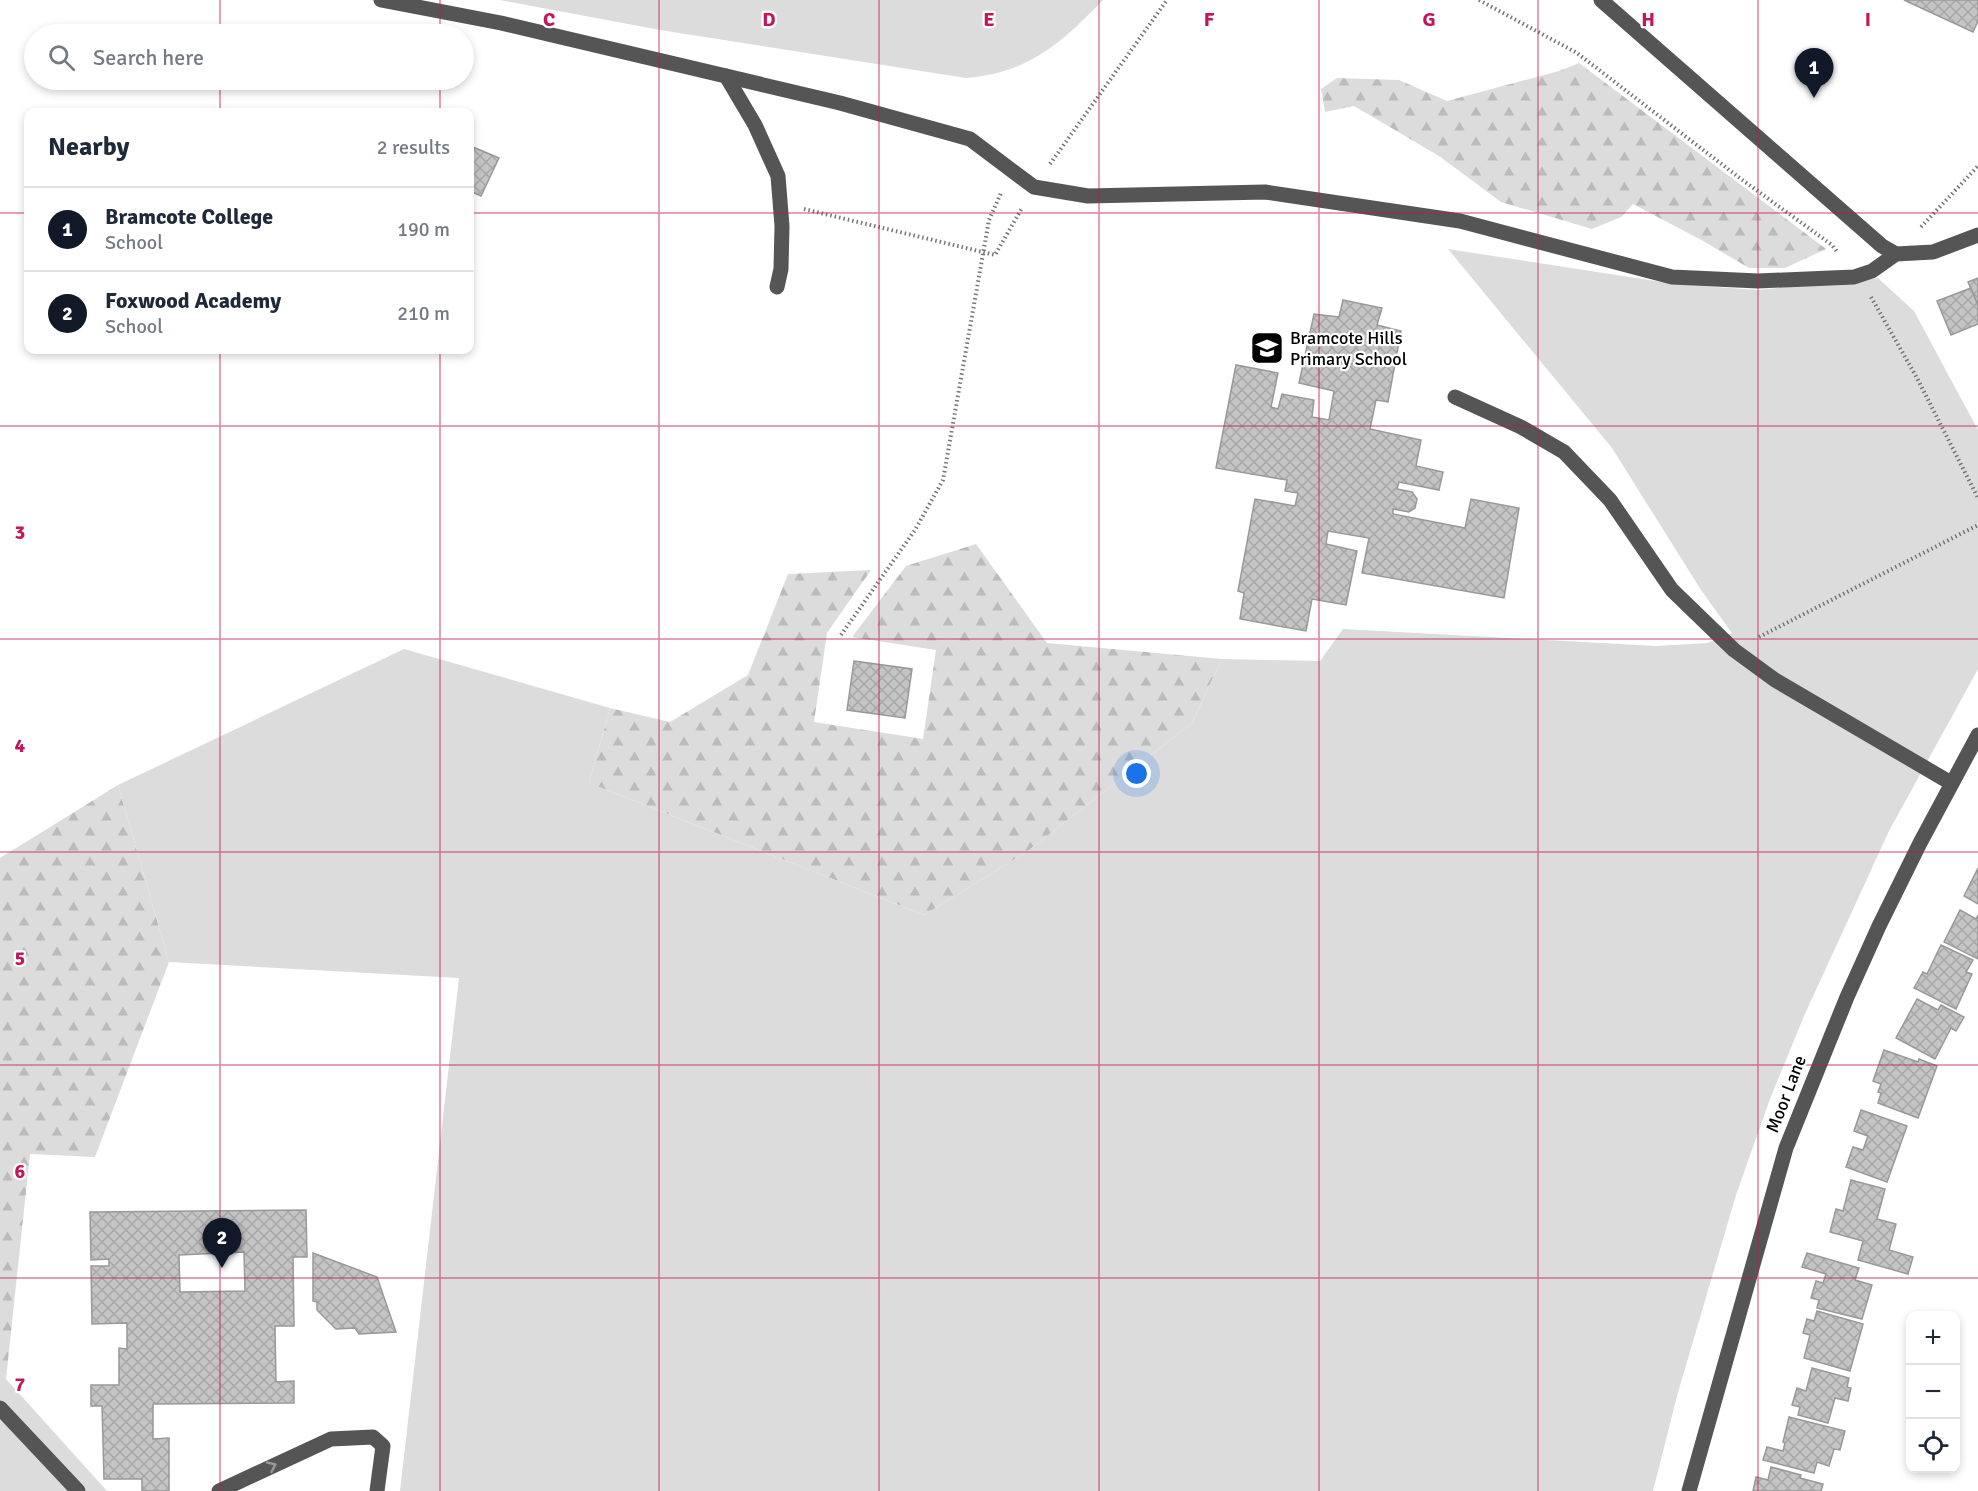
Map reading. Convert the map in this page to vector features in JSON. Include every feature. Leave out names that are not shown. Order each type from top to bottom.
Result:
[{"type":"street","points":[[381,0],[501,23],[726,76],[840,103],[970,139],[1034,187],[1088,196],[1265,192],[1460,221],[1672,277],[1758,281],[1854,277],[1872,271],[1896,254],[1933,252],[1978,235]]},
{"type":"street","points":[[1601,0],[1882,246],[1896,254]]},
{"type":"street","points":[[726,76],[755,125],[778,176],[782,226],[781,269],[777,287]]},
{"type":"street","points":[[1455,397],[1521,427],[1564,452],[1610,500],[1672,590],[1734,650],[1774,680],[1951,783]]},
{"type":"street","name":"Moor Lane","points":[[1689,1491],[1786,1148],[1847,997],[1879,926],[1951,783],[1978,735]]},
{"type":"street","points":[[0,1408],[78,1491]]},
{"type":"street","points":[[219,1491],[331,1439],[373,1437],[383,1446],[377,1491]]},
{"type":"path","points":[[1479,0],[1577,53],[1741,179],[1832,245],[1871,297],[1917,378],[1978,498]]},
{"type":"path","points":[[1896,254],[1978,166]]},
{"type":"path","points":[[842,635],[915,530],[943,480],[989,220],[1011,170]]},
{"type":"path","points":[[1734,650],[1978,525]]},
{"type":"green space","points":[[500,0],[1103,0],[1072,30],[1042,53],[1008,69],[966,78],[660,30]]},
{"type":"green space","points":[[1579,63],[1826,249],[1785,268],[1749,268],[1633,204],[1621,217],[1592,229],[1501,202],[1439,156],[1354,106],[1325,112],[1321,89],[1337,78],[1399,80],[1447,101],[1559,71]]},
{"type":"green space","points":[[1448,249],[1675,284],[1758,290],[1878,278],[1914,311],[1978,430],[1978,669],[1889,831],[1804,1016],[1770,1099],[1736,1195],[1677,1396],[1653,1491],[400,1491],[459,978],[169,962],[118,785],[404,649],[610,708],[589,783],[924,915],[1028,851],[1192,723],[1222,659],[1320,661],[1343,629],[1656,646],[1707,643],[1732,633],[1701,590],[1612,448]]},
{"type":"green space","points":[[976,544],[1047,643],[1222,659],[1192,723],[1028,851],[924,915],[589,783],[610,708],[670,722],[748,675],[788,574],[871,570],[827,633],[814,722],[923,739],[936,650],[852,637],[906,566]]},
{"type":"green space","points":[[118,785],[169,962],[95,1157],[30,1154],[6,1379],[0,1372],[0,858]]},
{"type":"green space","points":[[0,1372],[6,1379],[107,1491],[0,1491]]},
{"type":"building","points":[[1904,0],[1978,0],[1978,21],[1973,32]]},
{"type":"building","points":[[474,147],[499,158],[481,196],[474,193]]},
{"type":"building","points":[[1978,278],[1978,306],[1968,282]]},
{"type":"building","points":[[1971,288],[1978,306],[1978,324],[1951,335],[1937,301]]},
{"type":"building","points":[[1343,300],[1382,308],[1377,325],[1401,331],[1388,402],[1376,400],[1370,429],[1421,440],[1416,466],[1443,472],[1439,490],[1399,482],[1397,489],[1412,492],[1417,499],[1415,508],[1409,512],[1393,509],[1393,514],[1465,528],[1471,499],[1519,508],[1504,598],[1362,573],[1369,538],[1328,531],[1326,544],[1357,551],[1346,605],[1312,599],[1306,631],[1240,619],[1244,593],[1238,591],[1255,499],[1295,506],[1298,493],[1285,491],[1287,480],[1216,468],[1236,365],[1278,373],[1271,407],[1278,409],[1282,394],[1314,400],[1312,417],[1329,420],[1334,391],[1299,383],[1314,314],[1339,317]]},
{"type":"building","points":[[854,661],[912,669],[905,718],[847,710]]},
{"type":"building","points":[[1978,868],[1978,904],[1964,896]]},
{"type":"building","points":[[1960,910],[1976,919],[1978,915],[1978,959],[1944,942]]},
{"type":"building","points":[[1941,945],[1973,960],[1966,972],[1972,974],[1956,1009],[1914,988],[1923,972],[1927,974]]},
{"type":"building","points":[[1917,999],[1938,1010],[1941,1005],[1964,1017],[1956,1031],[1951,1028],[1935,1059],[1896,1038]]},
{"type":"building","points":[[1884,1050],[1937,1066],[1918,1118],[1878,1103],[1881,1084],[1873,1081]]},
{"type":"building","points":[[1861,1110],[1907,1126],[1887,1182],[1846,1167],[1853,1147],[1863,1150],[1868,1136],[1854,1131]]},
{"type":"building","points":[[1851,1180],[1885,1189],[1877,1219],[1896,1224],[1889,1250],[1913,1257],[1908,1274],[1858,1260],[1863,1241],[1830,1232],[1836,1209],[1843,1211]]},
{"type":"building","points":[[306,1210],[307,1257],[293,1257],[294,1326],[275,1326],[276,1382],[294,1381],[294,1403],[153,1404],[153,1439],[169,1438],[169,1491],[142,1491],[142,1479],[104,1479],[102,1406],[91,1406],[91,1385],[119,1385],[119,1348],[127,1349],[127,1323],[92,1324],[91,1266],[109,1266],[109,1259],[91,1260],[90,1212]],"holes":[[[244,1252],[245,1291],[180,1292],[179,1255]]]},
{"type":"building","points":[[313,1253],[377,1277],[396,1332],[359,1334],[355,1328],[336,1329],[317,1310],[317,1302],[313,1301]]},
{"type":"building","points":[[1807,1253],[1859,1268],[1855,1280],[1872,1285],[1862,1319],[1817,1308],[1819,1300],[1811,1298],[1816,1281],[1823,1283],[1826,1274],[1802,1267]]},
{"type":"building","points":[[1817,1311],[1863,1324],[1850,1371],[1804,1358],[1810,1335],[1803,1333],[1807,1319],[1814,1321]]},
{"type":"building","points":[[1812,1368],[1849,1378],[1847,1387],[1851,1388],[1848,1401],[1835,1398],[1828,1423],[1798,1415],[1800,1407],[1792,1405],[1797,1388],[1806,1391]]},
{"type":"building","points":[[1789,1417],[1845,1431],[1840,1450],[1834,1449],[1829,1466],[1817,1462],[1814,1473],[1763,1460],[1767,1447],[1783,1451]]},
{"type":"building","points":[[1771,1467],[1823,1484],[1821,1491],[1753,1491],[1756,1477],[1768,1480]]},
{"type":"place","name":"Bramcote College","points":[[1814,98]]},
{"type":"place","name":"Bramcote Hills Primary School","points":[[1267,348]]},
{"type":"place","name":"Foxwood Academy","points":[[222,1268]]}]
